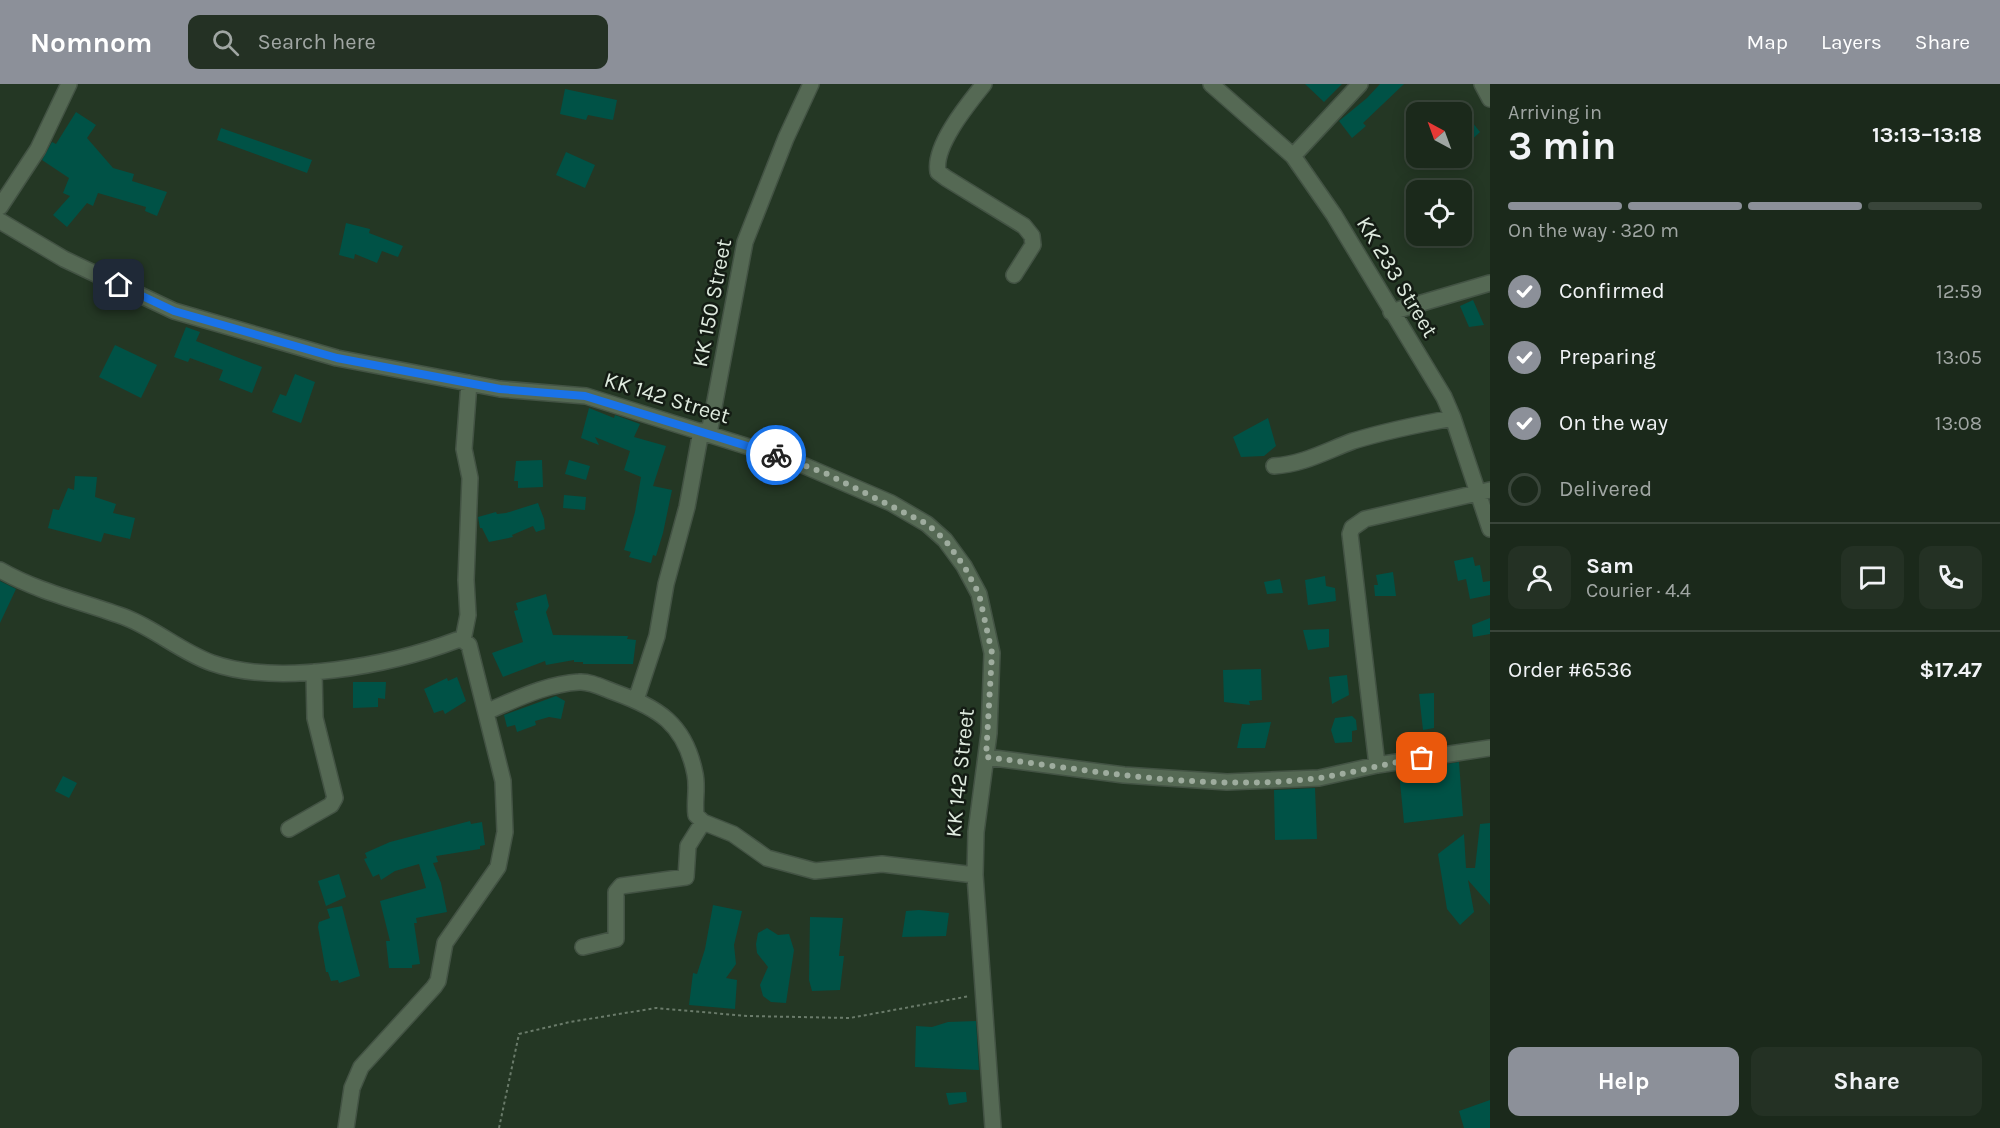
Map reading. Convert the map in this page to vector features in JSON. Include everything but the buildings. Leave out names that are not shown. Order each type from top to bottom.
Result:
[{"type":"street","points":[[0,207],[38,149],[69,84]]},
{"type":"street","name":"KK 150 Street","points":[[636,700],[657,636],[666,584],[705,432],[745,242],[786,138],[811,84]]},
{"type":"street","points":[[984,84],[960,115],[942,147],[937,165],[938,172],[1024,226],[1032,236],[1033,244],[1014,275]]},
{"type":"street","name":"KK 233 Street","points":[[1210,84],[1293,156],[1334,215],[1444,397],[1485,492],[1490,529]]},
{"type":"street","points":[[1293,156],[1360,84]]},
{"type":"street","points":[[1482,84],[1490,99]]},
{"type":"street","name":"KK 142 Street","points":[[0,221],[64,259],[174,311],[337,358],[469,383],[585,396],[705,432],[825,473],[918,519],[945,540],[964,566],[979,594],[992,653],[986,757],[976,832],[975,875],[993,1128]]},
{"type":"street","points":[[1391,312],[1490,283]]},
{"type":"street","points":[[463,640],[468,615],[466,580],[470,478],[464,448],[469,383]]},
{"type":"street","points":[[1274,466],[1307,461],[1352,442],[1401,428],[1453,418]]},
{"type":"street","points":[[1377,765],[1350,534],[1352,528],[1365,519],[1485,492]]},
{"type":"street","points":[[0,570],[19,581],[128,619],[179,649],[212,663],[240,671],[314,672],[416,655],[457,640],[463,640],[471,648],[503,781],[505,832],[498,867],[445,943],[438,981],[434,987],[361,1067],[352,1088],[346,1128]]},
{"type":"street","points":[[289,829],[331,805],[335,798],[315,718],[314,672]]},
{"type":"street","points":[[488,711],[548,687],[581,681],[636,700],[661,712],[674,726],[695,773],[696,812],[703,822],[733,834],[767,858],[815,871],[882,864],[975,875]]},
{"type":"street","points":[[986,757],[1124,775],[1227,782],[1319,778],[1377,765],[1490,748]]},
{"type":"street","points":[[583,946],[616,939],[616,892],[621,886],[686,877],[688,846],[703,822]]},
{"type":"path","points":[[499,1128],[519,1034],[570,1022],[657,1008],[747,1016],[850,1018],[985,994]]},
{"type":"way so far","points":[[776,455],[825,473],[891,503],[927,524],[945,540],[964,566],[979,594],[992,653],[986,757],[1124,775],[1227,782],[1319,778],[1422,758]]},
{"type":"route","points":[[119,285],[174,311],[337,358],[500,389],[585,396],[776,455]]}]
